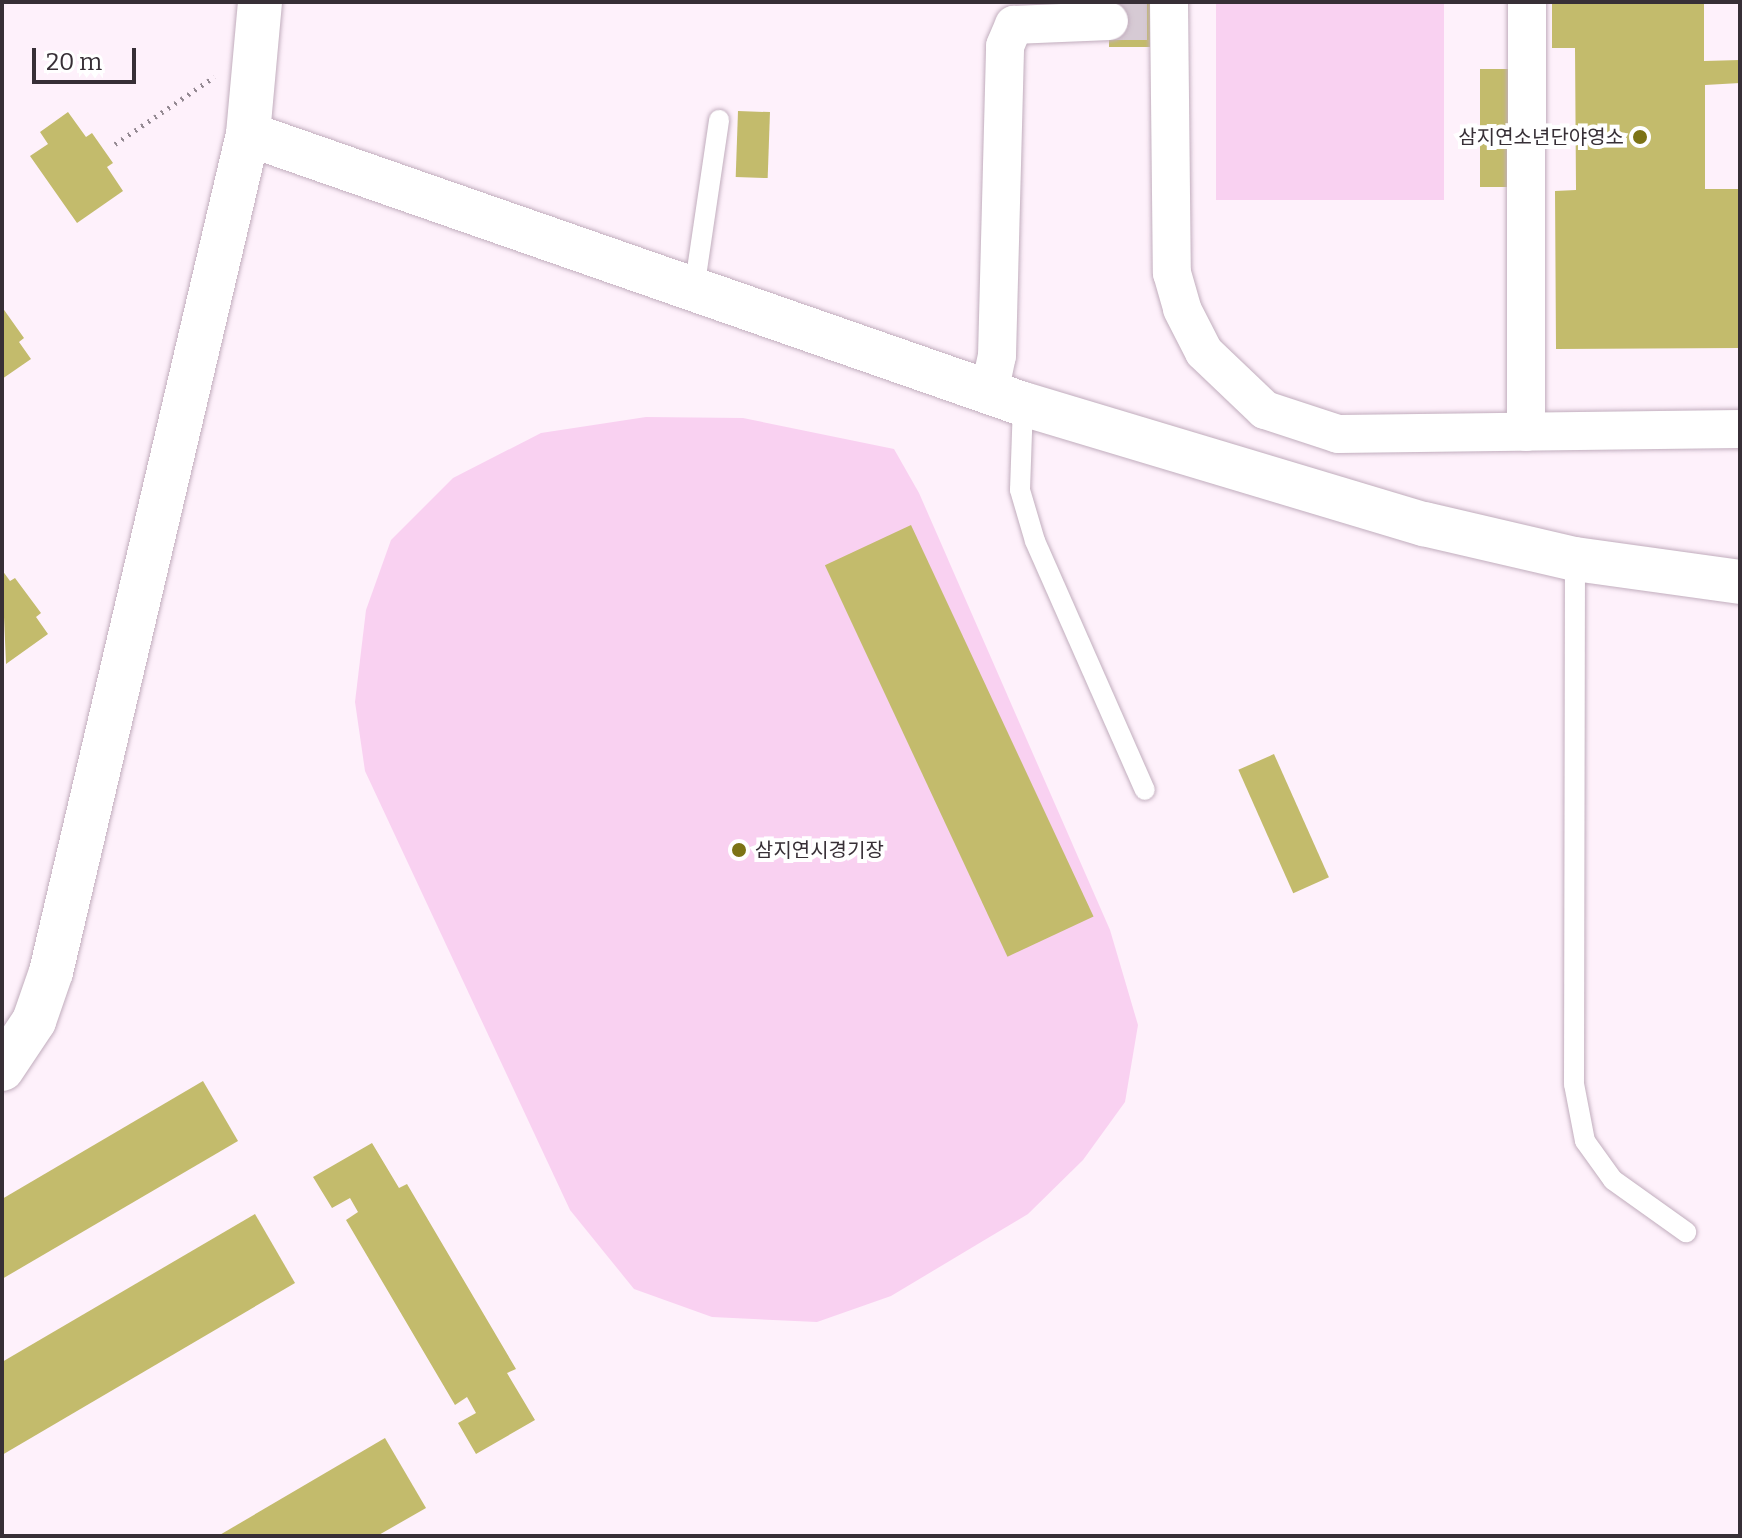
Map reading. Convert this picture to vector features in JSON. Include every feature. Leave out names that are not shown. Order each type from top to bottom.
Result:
[{"type":"street","points":[[2,1069],[34,1021],[51,972],[248,134],[257,62],[260,2]]},
{"type":"street","points":[[1526,432],[1527,2]]},
{"type":"street","points":[[1163,15],[1168,233],[1182,309],[1204,352],[1265,410],[1298,425],[1338,434],[1740,429]]},
{"type":"street","points":[[1006,398],[997,356],[1005,46],[1014,25],[1109,21]]},
{"type":"street","points":[[248,134],[1006,398],[1424,524],[1575,559],[1740,582]]},
{"type":"lane","points":[[694,290],[719,120]]},
{"type":"lane","points":[[1006,398],[1020,490],[1035,541],[1145,790]]},
{"type":"lane","points":[[1575,559],[1574,1084],[1585,1141],[1613,1180],[1686,1232]]},
{"type":"path","points":[[115,144],[212,77],[257,62]]},
{"type":"shaded area","points":[[1216,2],[1444,2],[1444,200],[1216,200]]},
{"type":"shaded area","name":"삼지연시경기장","points":[[646,417],[743,418],[894,449],[919,493],[1110,930],[1138,1025],[1125,1102],[1083,1160],[1028,1214],[891,1296],[817,1322],[712,1317],[634,1289],[570,1210],[365,771],[355,702],[366,610],[391,540],[453,478],[541,433]]},
{"type":"building","points":[[1109,2],[1150,2],[1150,47],[1109,47]]},
{"type":"building","points":[[1552,2],[1704,2],[1704,61],[1740,60],[1740,83],[1705,85],[1705,189],[1740,189],[1740,348],[1556,349],[1555,191],[1576,190],[1575,48],[1552,48]]},
{"type":"building","points":[[1480,69],[1510,69],[1510,187],[1480,187]]},
{"type":"building","points":[[738,111],[770,112],[768,178],[736,177]]},
{"type":"building","points":[[68,112],[86,137],[92,133],[113,163],[107,167],[123,191],[77,223],[30,156],[48,144],[40,132]]},
{"type":"building","points":[[2,307],[24,338],[19,342],[31,359],[2,379]]},
{"type":"building","points":[[911,525],[1094,917],[1007,957],[825,565]]},
{"type":"building","points":[[2,570],[10,581],[15,578],[41,613],[36,617],[48,634],[6,664]]},
{"type":"building","points":[[1274,754],[1329,877],[1293,893],[1238,770]]},
{"type":"building","points":[[203,1081],[238,1141],[2,1279],[2,1199]]},
{"type":"building","points":[[372,1143],[399,1188],[407,1184],[516,1369],[507,1373],[535,1420],[476,1454],[458,1423],[476,1413],[467,1397],[455,1405],[346,1220],[358,1212],[350,1198],[332,1208],[313,1177]]},
{"type":"building","points":[[255,1214],[295,1283],[2,1455],[2,1362]]},
{"type":"building","points":[[385,1438],[426,1508],[377,1536],[218,1536]]},
{"type":"tunnel","points":[[1109,21],[1150,21]]},
{"type":"place","name":"삼지연소년단야영소","points":[[1640,137]]},
{"type":"place","name":"삼지연시경기장","points":[[739,850]]}]
